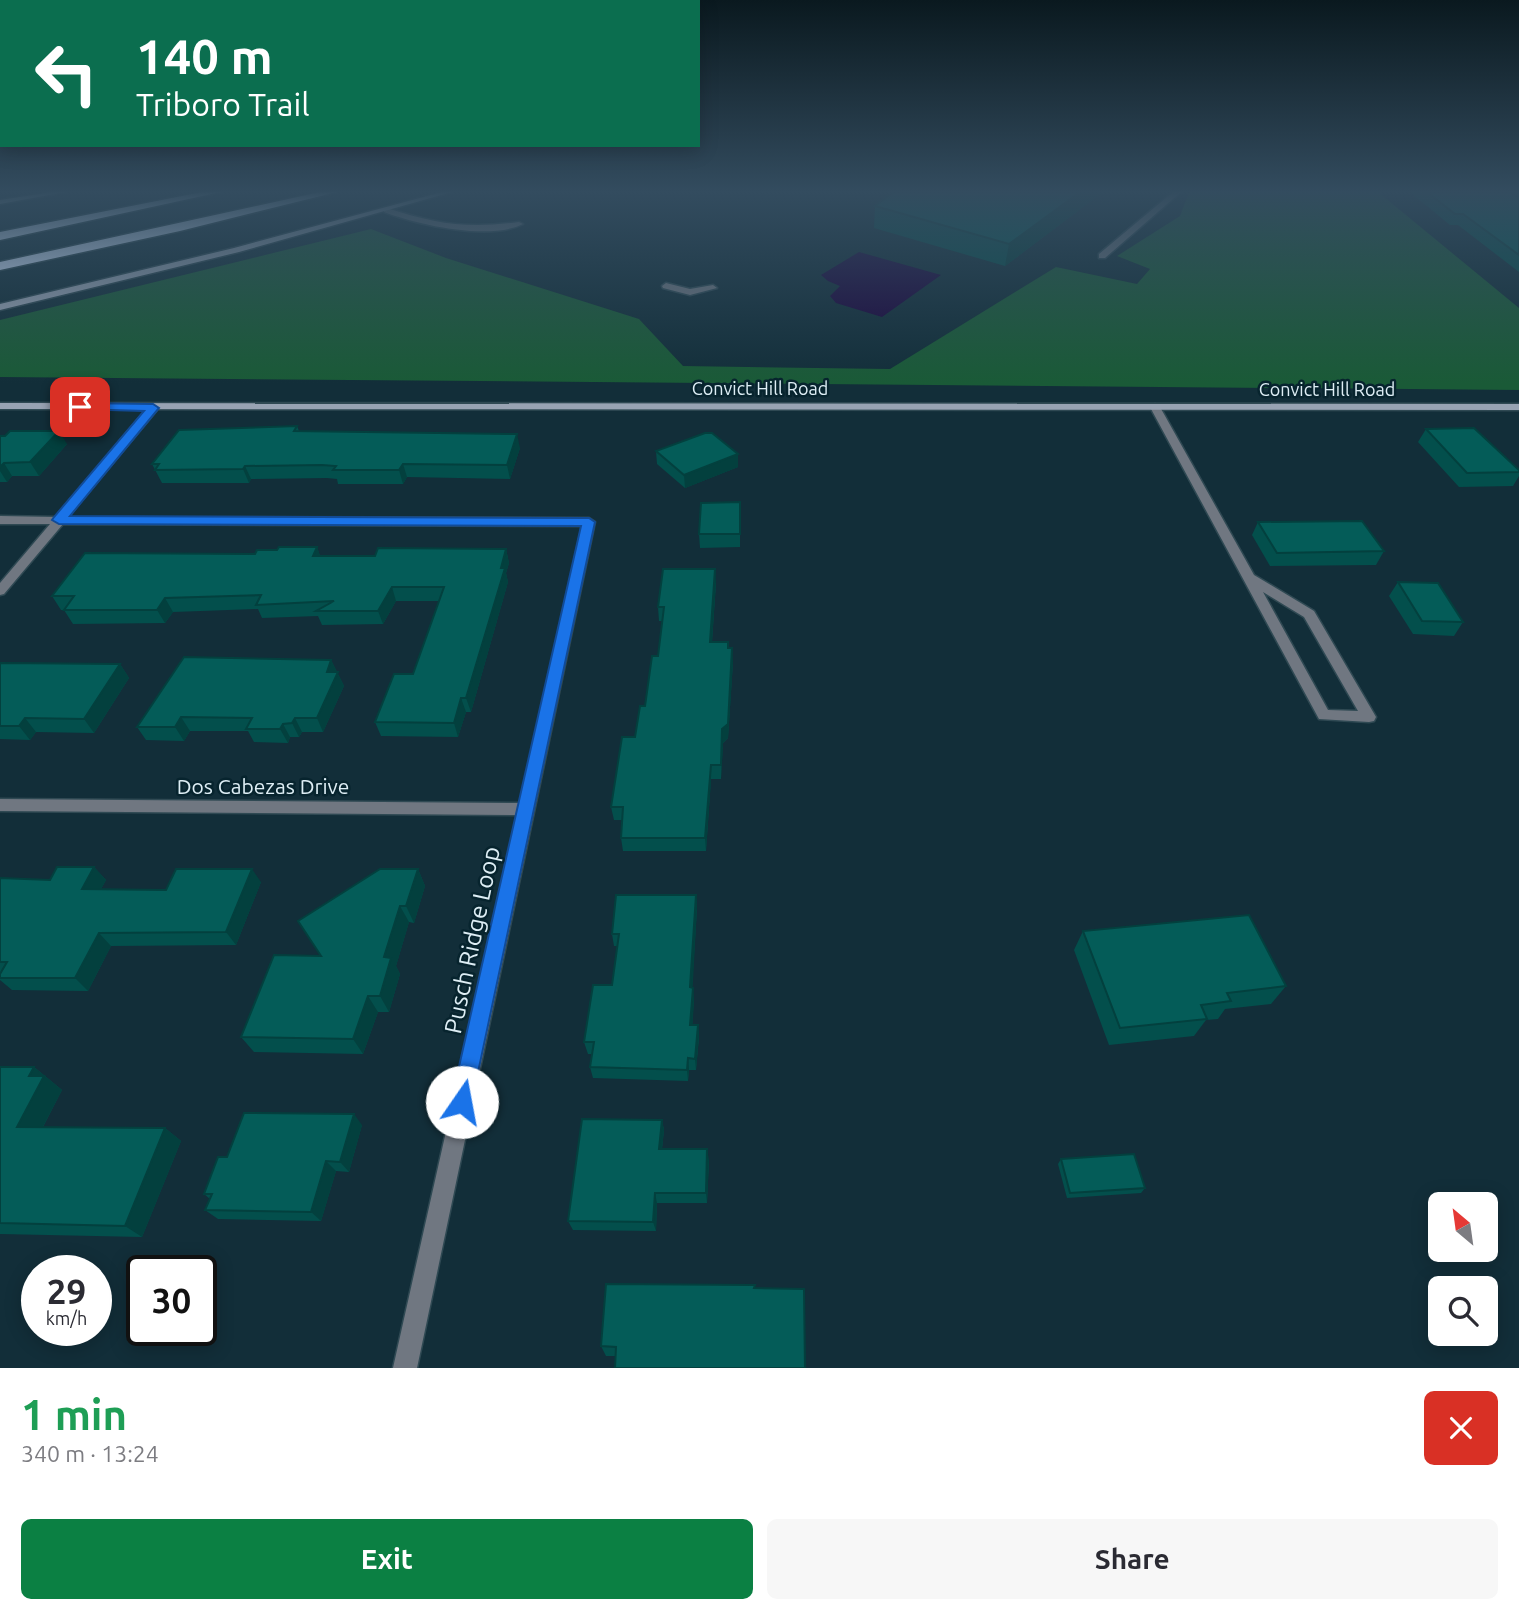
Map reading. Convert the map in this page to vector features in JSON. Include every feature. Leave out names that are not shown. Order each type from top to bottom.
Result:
[{"type":"highway","points":[[0,266],[46,256]]},
{"type":"street","points":[[0,307],[212,256]]},
{"type":"street","points":[[666,286],[690,292],[713,289]]},
{"type":"street","name":"Convict Hill Road","points":[[0,405],[153,408],[474,405],[1519,407]]},
{"type":"street","points":[[1155,407],[1324,715],[1370,716],[1308,614],[1249,578]]},
{"type":"street","points":[[0,591],[153,408]]},
{"type":"street","points":[[0,520],[59,520]]},
{"type":"street","name":"Pusch Ridge Loop","points":[[59,520],[589,522],[405,1368]]},
{"type":"street","name":"Dos Cabezas Drive","points":[[0,805],[525,809]]},
{"type":"green space","points":[[262,256],[440,256],[639,319],[683,366],[890,369],[1056,267],[1137,284],[1150,269],[1117,256],[1456,256],[1519,308],[1519,390],[0,377],[0,320]]},
{"type":"shaded area","points":[[853,256],[873,256],[941,275],[882,317],[836,303],[830,296],[840,286],[821,275]]},
{"type":"building","points":[[297,426],[294,431],[517,434],[507,465],[403,464],[399,470],[333,470],[336,466],[322,465],[155,470],[159,464],[152,464],[179,430]]},
{"type":"building","points":[[1474,428],[1519,472],[1467,473],[1426,429]]},
{"type":"building","points":[[10,431],[59,431],[30,462],[4,463],[0,467],[0,436],[5,436]]},
{"type":"building","points":[[705,433],[712,433],[738,454],[684,475],[656,451]]},
{"type":"building","points":[[740,502],[740,534],[699,534],[701,503]]},
{"type":"building","points":[[1362,521],[1384,551],[1277,553],[1258,522]]},
{"type":"building","points":[[279,547],[317,547],[313,556],[375,556],[378,548],[506,549],[501,568],[505,568],[466,698],[461,698],[454,723],[375,722],[394,674],[413,674],[444,587],[392,587],[378,611],[316,611],[334,601],[256,605],[261,595],[165,598],[157,610],[64,610],[74,596],[52,596],[85,553],[255,554],[257,550],[277,550]]},
{"type":"building","points":[[663,569],[715,569],[710,642],[728,642],[728,648],[732,648],[728,724],[722,729],[721,765],[711,765],[705,838],[621,838],[623,807],[611,807],[622,737],[635,737],[640,706],[645,706],[652,656],[658,656],[664,607],[658,607]]},
{"type":"building","points":[[1398,582],[1438,583],[1463,622],[1422,621]]},
{"type":"building","points":[[184,657],[331,660],[327,672],[338,672],[317,718],[295,718],[292,723],[283,724],[280,729],[246,729],[252,718],[181,717],[175,727],[137,727]]},
{"type":"building","points":[[1,663],[120,664],[84,719],[25,718],[19,726],[0,726]]},
{"type":"building","points":[[57,867],[94,867],[82,889],[166,890],[176,869],[252,869],[226,932],[99,933],[75,978],[0,978],[7,962],[0,962],[0,878],[50,880]]},
{"type":"building","points":[[380,869],[418,869],[406,906],[400,906],[384,957],[391,958],[380,996],[368,996],[353,1039],[241,1037],[274,955],[321,956],[298,921]]},
{"type":"building","points":[[616,895],[696,895],[690,1025],[698,1025],[695,1059],[688,1058],[687,1070],[590,1067],[594,1042],[584,1042],[593,985],[612,985],[619,934],[612,934]]},
{"type":"building","points":[[1249,915],[1286,986],[1227,993],[1231,1001],[1201,1005],[1207,1019],[1120,1028],[1083,931]]},
{"type":"building","points":[[0,1067],[34,1067],[29,1076],[44,1076],[17,1127],[165,1128],[125,1226],[0,1223]]},
{"type":"building","points":[[244,1113],[354,1114],[340,1162],[326,1161],[311,1212],[205,1210],[212,1194],[204,1194],[218,1157],[227,1157]]},
{"type":"building","points":[[582,1119],[662,1120],[659,1149],[707,1149],[706,1193],[655,1193],[653,1222],[568,1221]]},
{"type":"building","points":[[1134,1154],[1145,1188],[1070,1193],[1061,1159]]},
{"type":"building","points":[[606,1284],[755,1285],[754,1288],[804,1289],[805,1368],[615,1368],[616,1347],[601,1346]]},
{"type":"route","points":[[80,407],[153,408],[59,520],[589,522],[462,1102]]}]
